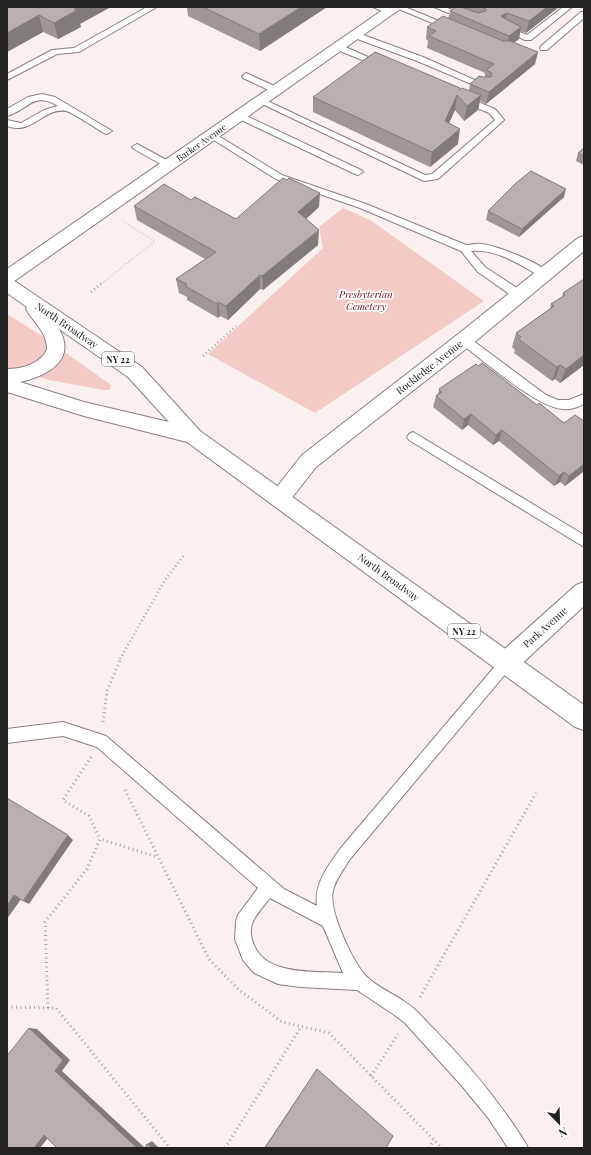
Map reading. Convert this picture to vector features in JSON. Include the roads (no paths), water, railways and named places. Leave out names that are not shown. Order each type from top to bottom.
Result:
[{"type":"street","name":"Barker Avenue","points":[[7,278],[338,47],[390,8]]},
{"type":"street","name":"Rockledge Avenue","points":[[280,498],[309,461],[464,340],[584,242]]},
{"type":"street","name":"North Broadway","points":[[7,284],[135,372],[193,436],[584,719]]},
{"type":"street","points":[[7,376],[19,376],[28,373],[48,362],[55,355],[57,345],[54,336],[29,299]]},
{"type":"street","name":"North Broadway","points":[[7,384],[84,409],[193,436]]},
{"type":"street","name":"Park Avenue","points":[[507,662],[584,592]]},
{"type":"lane","points":[[7,77],[55,52],[76,50],[153,7]]},
{"type":"lane","points":[[438,7],[472,20]]},
{"type":"lane","points":[[504,28],[528,38],[568,7]]},
{"type":"lane","points":[[390,8],[460,32]]},
{"type":"lane","points":[[544,48],[584,14]]},
{"type":"lane","points":[[355,35],[420,59],[484,86]]},
{"type":"lane","points":[[338,47],[390,69]]},
{"type":"lane","points":[[246,76],[276,90]]},
{"type":"lane","points":[[260,101],[424,178],[435,177],[500,120],[492,111],[455,96]]},
{"type":"lane","points":[[7,113],[31,99],[42,97],[52,99],[106,130]]},
{"type":"lane","points":[[7,123],[14,127],[24,126],[47,112],[66,108]]},
{"type":"lane","points":[[240,116],[358,172]]},
{"type":"lane","points":[[212,135],[279,177],[362,206],[465,249],[480,247],[514,258],[544,274]]},
{"type":"lane","points":[[137,147],[169,165]]},
{"type":"lane","points":[[465,249],[470,259],[482,271],[519,295]]},
{"type":"lane","points":[[464,340],[542,398],[556,405],[568,406],[579,402],[584,398]]},
{"type":"lane","points":[[413,437],[584,542]]},
{"type":"lane","points":[[507,662],[345,854],[332,874],[324,896],[339,946],[350,970],[360,982],[409,1016],[460,1070],[506,1127],[519,1148]]},
{"type":"lane","points":[[7,736],[63,729],[101,742],[278,895],[330,920]]},
{"type":"lane","points":[[268,887],[244,921],[243,939],[249,954],[260,967],[278,976],[300,980],[360,982]]},
{"type":"park label","name":"Presbyterian Cemetery","points":[[366,300]]}]
